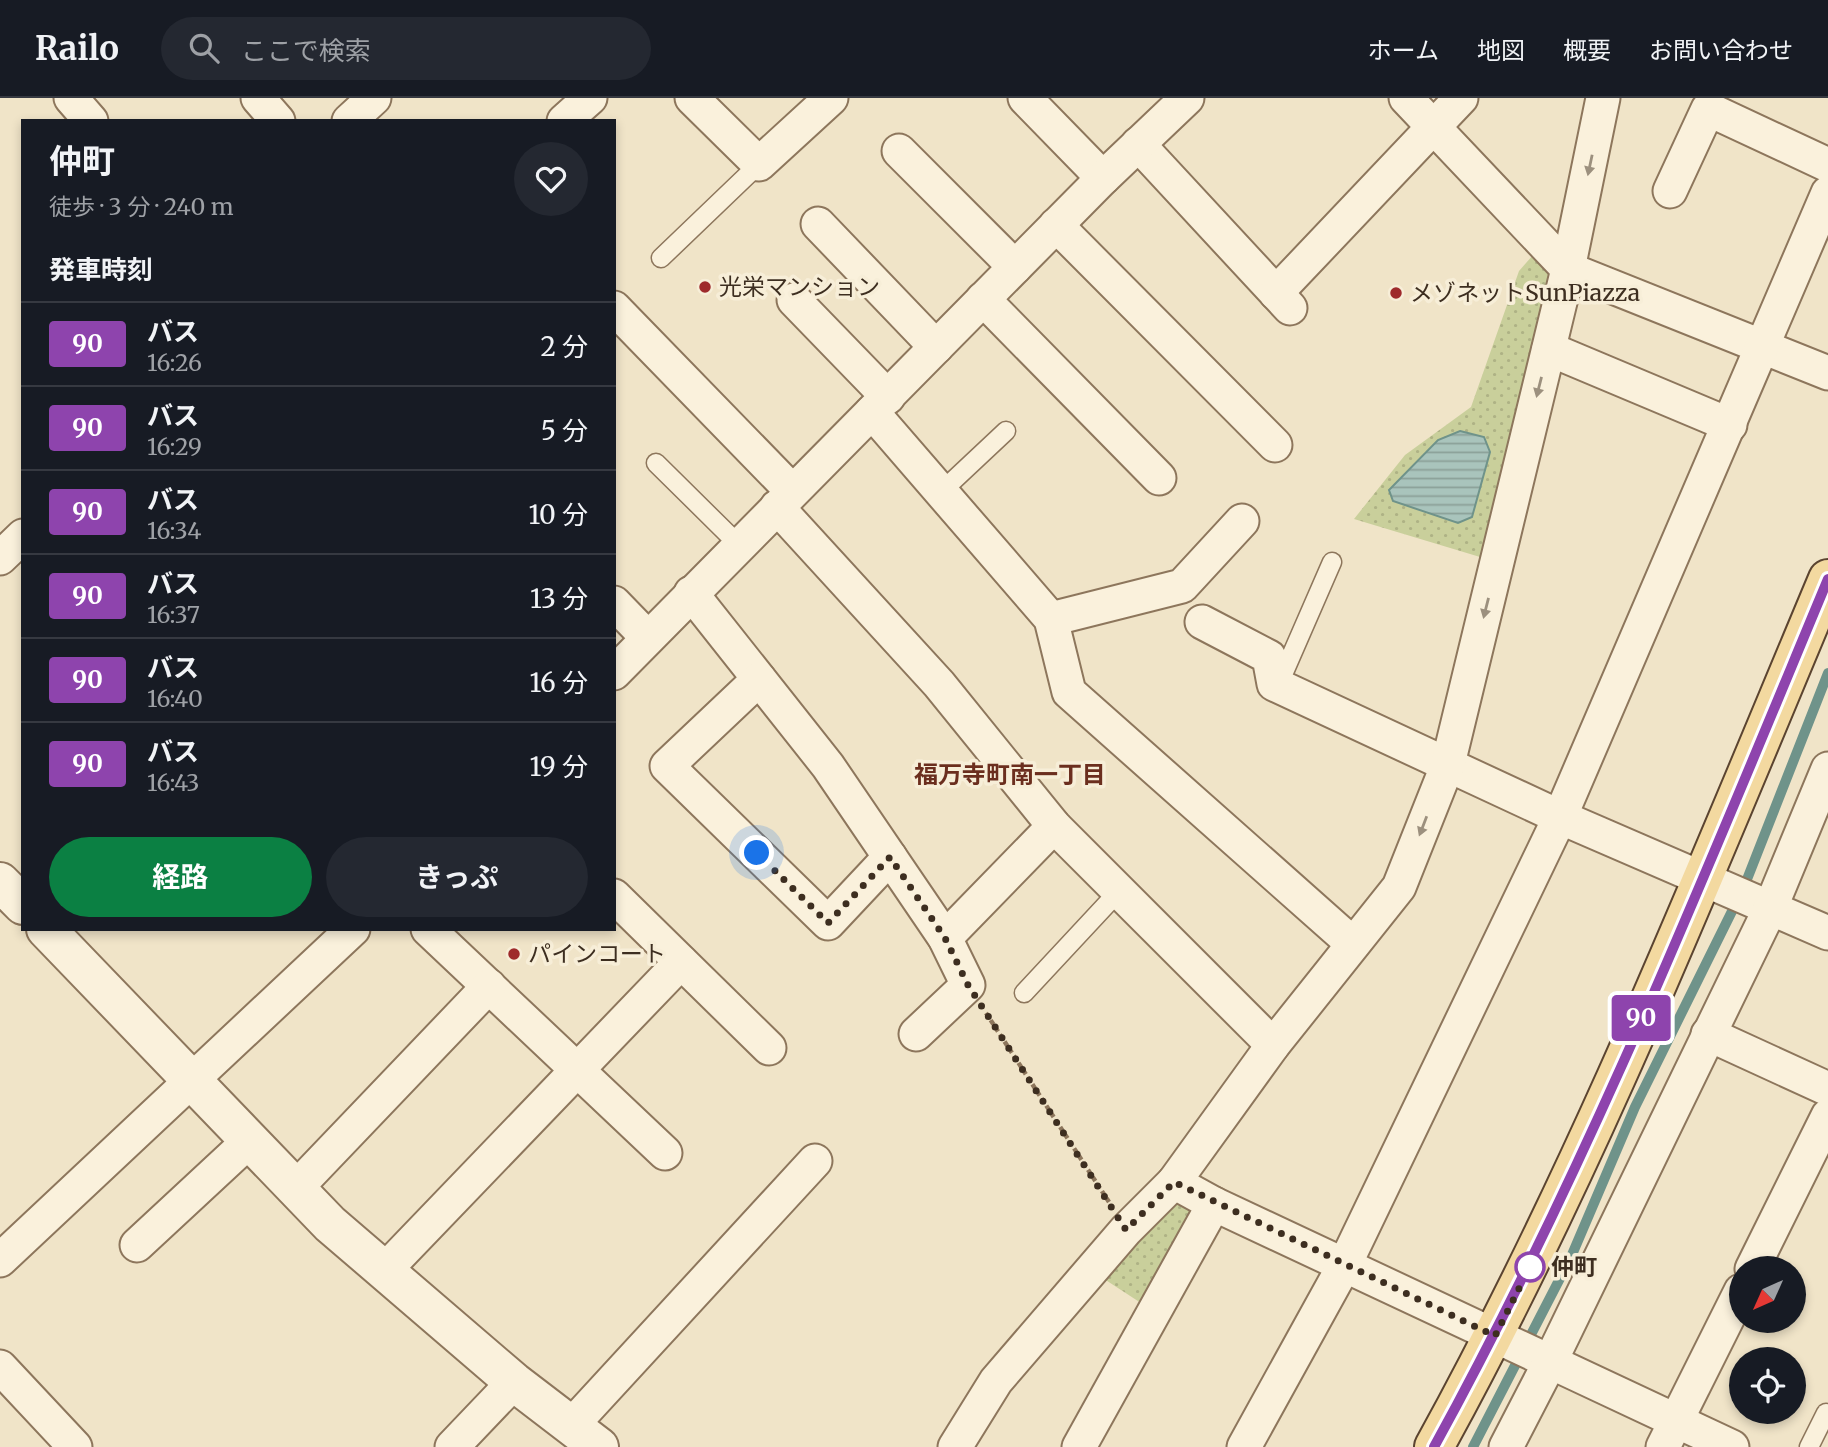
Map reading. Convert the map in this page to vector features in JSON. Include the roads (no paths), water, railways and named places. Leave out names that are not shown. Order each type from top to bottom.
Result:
[{"type":"main road","points":[[1434,1447],[1499,1338],[1529,1269],[1712,884],[1828,579]]},
{"type":"street","points":[[71,98],[89,119]]},
{"type":"street","points":[[258,98],[276,119]]},
{"type":"street","points":[[351,119],[374,98]]},
{"type":"street","points":[[566,119],[590,98]]},
{"type":"street","points":[[692,98],[759,164],[831,98]]},
{"type":"street","points":[[1025,98],[1103,178]]},
{"type":"street","points":[[616,671],[1056,225],[1187,98]]},
{"type":"street","points":[[1406,98],[1568,268],[1828,373]]},
{"type":"street","points":[[1139,144],[1284,302],[1433,126],[1461,98]]},
{"type":"street","points":[[955,1447],[996,1381],[1126,1230],[1174,1182],[1273,1045],[1399,887],[1448,764],[1568,268],[1604,98]]},
{"type":"street","points":[[1670,191],[1708,109],[1828,165]]},
{"type":"street","points":[[899,151],[1015,267]]},
{"type":"street","points":[[1244,1447],[1345,1264],[1560,817],[1828,193]]},
{"type":"street","points":[[818,224],[936,347]]},
{"type":"street","points":[[1056,225],[1275,445]]},
{"type":"street","points":[[983,299],[1159,478]]},
{"type":"street","points":[[794,300],[880,404],[941,492],[1051,619],[1069,692],[1353,944]]},
{"type":"street","points":[[618,320],[784,498],[1054,826],[1273,1045]]},
{"type":"street","points":[[1549,349],[1730,425]]},
{"type":"street","points":[[1051,619],[1182,586],[1242,521]]},
{"type":"street","points":[[0,558],[21,538]]},
{"type":"street","points":[[691,593],[828,766],[945,938],[968,985],[916,1034]]},
{"type":"street","points":[[616,605],[648,638]]},
{"type":"street","points":[[1202,622],[1269,657],[1274,684],[1278,686],[1560,817],[1828,933]]},
{"type":"street","points":[[759,678],[667,766],[828,923],[890,857]]},
{"type":"street","points":[[1506,1447],[1709,1034],[1828,769]]},
{"type":"street","points":[[945,938],[1054,826]]},
{"type":"street","points":[[0,882],[21,903]]},
{"type":"street","points":[[616,898],[769,1048]]},
{"type":"street","points":[[48,931],[330,1224],[514,1382],[585,1436],[815,1161]]},
{"type":"street","points":[[0,1261],[351,931]]},
{"type":"street","points":[[430,931],[665,1153]]},
{"type":"street","points":[[384,1271],[681,962]]},
{"type":"street","points":[[295,1189],[489,986]]},
{"type":"street","points":[[1709,1034],[1828,1089]]},
{"type":"street","points":[[1758,1256],[1828,1116]]},
{"type":"street","points":[[137,1245],[249,1141]]},
{"type":"street","points":[[1174,1182],[1214,1204],[1547,1359],[1670,1433],[1732,1447]]},
{"type":"street","points":[[1079,1447],[1214,1204]]},
{"type":"street","points":[[1670,1433],[1729,1315]]},
{"type":"street","points":[[0,1367],[75,1447]]},
{"type":"street","points":[[452,1447],[514,1382]]},
{"type":"lane","points":[[661,258],[759,164]]},
{"type":"lane","points":[[941,492],[1006,431]]},
{"type":"lane","points":[[656,463],[739,545]]},
{"type":"lane","points":[[1278,686],[1332,562]]},
{"type":"lane","points":[[1024,993],[1119,891]]},
{"type":"lane","points":[[1809,1447],[1826,1413]]},
{"type":"water","points":[[1460,431],[1484,437],[1490,452],[1472,517],[1458,523],[1393,501],[1389,490],[1438,440]]},
{"type":"waterway","points":[[1473,1447],[1571,1257],[1635,1107],[1744,887],[1828,673]]},
{"type":"place","name":"光栄マンション","points":[[705,287]]},
{"type":"place","name":"メゾネットSunPiazza","points":[[1396,293]]},
{"type":"place","name":"パインコート","points":[[514,954]]},
{"type":"place","name":"仲町","points":[[1530,1267]]},
{"type":"district","name":"福万寺町南一丁目","points":[[1010,775]]}]
